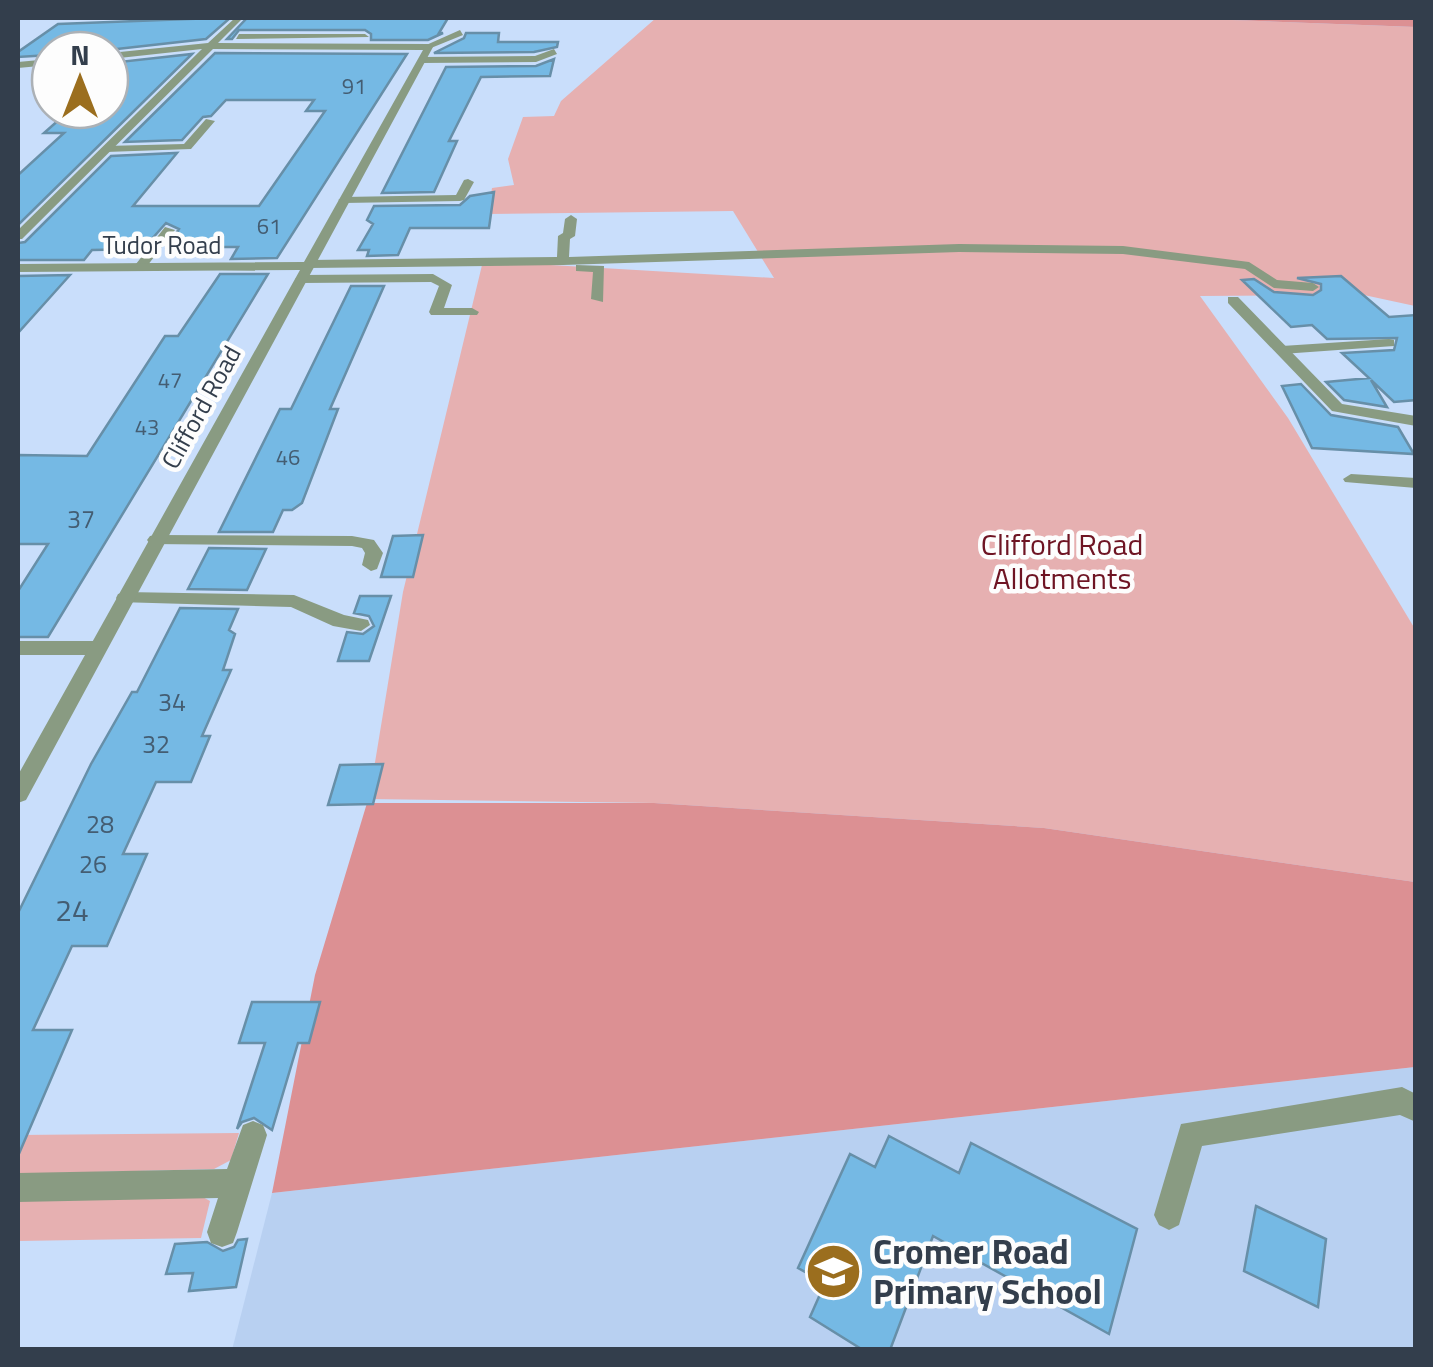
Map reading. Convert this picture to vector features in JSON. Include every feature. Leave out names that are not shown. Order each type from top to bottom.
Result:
[{"type":"street","points":[[18,236],[239,18]]},
{"type":"street","points":[[226,30],[253,27]]},
{"type":"street","points":[[239,37],[428,46],[460,33]]},
{"type":"street","points":[[130,54],[365,37]]},
{"type":"street","name":"Clifford Road","points":[[18,794],[428,46]]},
{"type":"street","points":[[422,60],[536,59],[554,52]]},
{"type":"street","points":[[106,149],[186,147],[210,122]]},
{"type":"street","points":[[344,200],[460,198],[468,182]]},
{"type":"street","points":[[563,261],[564,236],[569,236],[571,219]]},
{"type":"street","points":[[140,267],[170,230]]},
{"type":"street","points":[[306,270],[958,248],[1123,250],[1238,264],[1274,284],[1313,288]]},
{"type":"street","points":[[528,262],[600,269],[598,299]]},
{"type":"street","name":"Tudor Road","points":[[18,268],[306,270]]},
{"type":"street","points":[[306,270],[434,278],[446,286],[436,312],[472,312]]},
{"type":"street","points":[[1233,300],[1337,408],[1416,421]]},
{"type":"street","points":[[1282,350],[1389,343]]},
{"type":"street","points":[[1351,479],[1416,483]]},
{"type":"street","points":[[156,540],[352,541],[368,544],[374,553],[371,565]]},
{"type":"street","points":[[125,598],[294,601],[340,621],[361,624]]},
{"type":"street","points":[[18,648],[96,648]]},
{"type":"street","points":[[1169,1215],[1191,1134],[1402,1101],[1416,1109]]},
{"type":"street","points":[[222,1232],[254,1135]]},
{"type":"street","points":[[18,1188],[237,1183]]},
{"type":"shaded area","points":[[1180,18],[1415,18],[1416,27]]},
{"type":"shaded area","points":[[367,803],[654,803],[1044,828],[1415,882],[1415,1067],[272,1193],[315,975]]},
{"type":"shaded area","name":"Cromer Road Primary School","points":[[1415,1067],[1415,1349],[232,1350],[272,1193]]},
{"type":"green space","name":"Clifford Road Allotments","points":[[656,18],[1179,18],[1415,27],[1415,306],[1364,295],[1200,296],[1288,418],[1415,629],[1415,882],[1044,828],[654,803],[369,799],[403,592],[483,261],[774,278],[733,211],[488,214],[492,188],[514,185],[508,159],[523,117],[554,116],[561,101]]},
{"type":"green space","points":[[239,1133],[231,1160],[214,1169],[18,1174],[18,1135]]},
{"type":"green space","points":[[199,1195],[210,1201],[201,1238],[18,1241],[18,1200]]},
{"type":"building","points":[[230,18],[206,39],[130,48],[130,30],[49,30],[58,24]]},
{"type":"building","points":[[247,18],[448,18],[439,33],[443,33],[428,40],[371,40],[371,34],[365,30],[239,30],[227,39]]},
{"type":"building","points":[[466,33],[499,33],[498,42],[558,42],[557,47],[534,52],[434,53],[464,38]]},
{"type":"building","points":[[30,44],[30,56],[18,57],[18,52]]},
{"type":"building","points":[[215,53],[407,54],[277,258],[231,259],[238,247],[167,247],[179,229],[166,223],[143,249],[92,250],[84,260],[18,260],[18,243],[25,242],[111,156],[177,153],[133,206],[259,206],[325,111],[306,111],[314,100],[226,100],[182,140],[125,142]]},
{"type":"building","points":[[192,54],[130,115],[130,61]]},
{"type":"building","points":[[554,59],[550,76],[481,77],[449,141],[457,141],[434,192],[382,193],[446,67],[536,66]]},
{"type":"building","points":[[115,130],[18,225],[18,175],[64,133],[44,133]]},
{"type":"building","points":[[494,192],[489,228],[410,228],[398,255],[367,256],[369,250],[358,250],[373,224],[367,220],[374,206],[460,205],[470,196]]},
{"type":"building","points":[[220,274],[268,274],[48,637],[18,637],[18,591],[48,544],[18,544],[18,455],[87,456],[165,336],[178,336]]},
{"type":"building","points":[[70,275],[18,333],[18,276]]},
{"type":"building","points":[[1341,276],[1389,317],[1416,315],[1416,400],[1394,402],[1371,380],[1387,407],[1344,400],[1326,382],[1369,378],[1342,353],[1394,350],[1397,338],[1327,339],[1312,325],[1291,327],[1242,280],[1254,279],[1274,292],[1313,295],[1321,290],[1321,284],[1297,278]]},
{"type":"building","points":[[351,286],[384,286],[330,409],[338,409],[302,503],[292,510],[283,510],[273,532],[219,532],[280,409],[291,409]]},
{"type":"building","points":[[1301,384],[1331,415],[1398,427],[1414,454],[1312,448],[1282,386]]},
{"type":"building","points":[[423,535],[413,577],[381,577],[393,536]]},
{"type":"building","points":[[209,548],[266,549],[247,590],[188,589]]},
{"type":"building","points":[[360,596],[391,596],[369,661],[338,661],[347,632],[363,634],[374,626],[369,616],[354,613]]},
{"type":"building","points":[[180,608],[238,609],[229,630],[235,634],[223,670],[231,670],[202,736],[210,736],[191,782],[156,782],[123,854],[147,854],[107,946],[72,946],[33,1030],[72,1030],[18,1156],[18,913],[91,764],[132,692],[137,692]]},
{"type":"building","points":[[383,764],[373,804],[328,805],[340,765]]},
{"type":"building","points":[[252,1002],[320,1002],[309,1043],[298,1043],[272,1130],[254,1118],[242,1122],[237,1129],[265,1043],[239,1043]]},
{"type":"building","points":[[889,1136],[959,1173],[971,1143],[1137,1229],[1109,1334],[933,1236],[890,1350],[863,1350],[810,1317],[825,1283],[798,1268],[850,1154],[875,1167]]},
{"type":"building","points":[[1256,1206],[1326,1239],[1318,1307],[1244,1271]]},
{"type":"building","points":[[247,1239],[236,1287],[189,1291],[193,1273],[166,1274],[175,1244],[207,1242],[223,1251],[234,1247],[238,1240]]},
{"type":"place","name":"Cromer Road Primary School","points":[[834,1271]]}]
